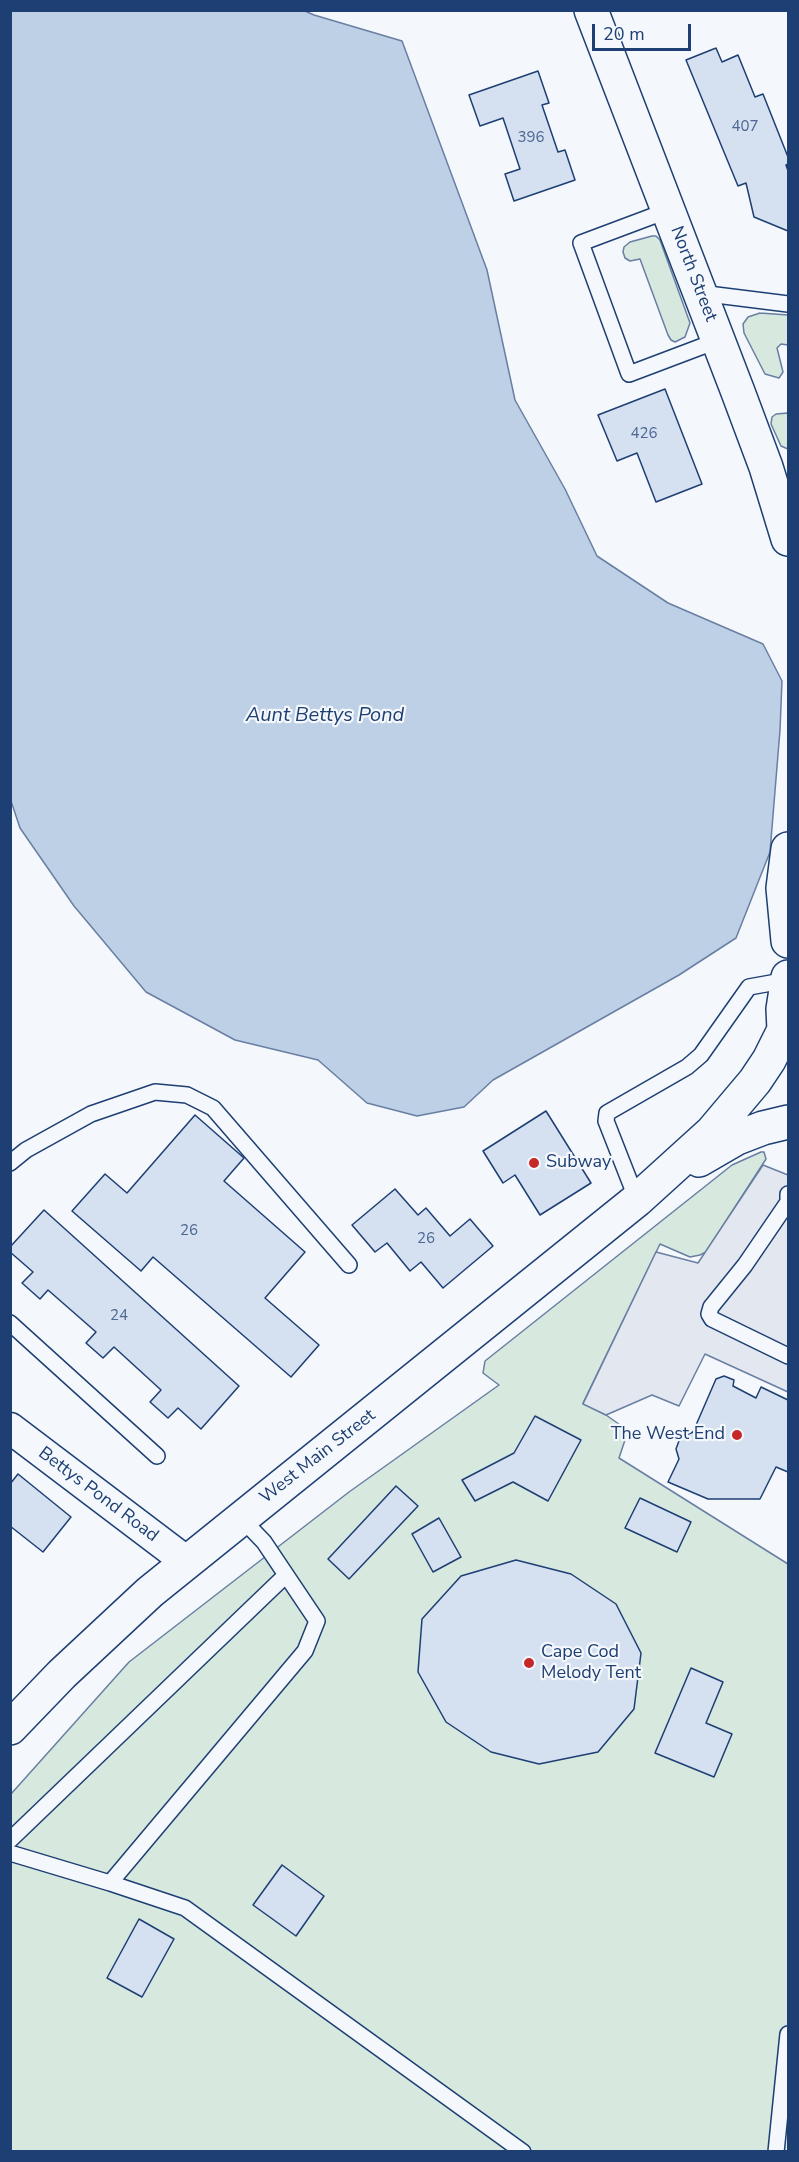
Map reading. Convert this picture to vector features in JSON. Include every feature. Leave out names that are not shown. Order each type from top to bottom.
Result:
[{"type":"main road","name":"North Street","points":[[591,10],[718,340],[789,539]]},
{"type":"main road","points":[[789,849],[783,888],[789,941]]},
{"type":"main road","points":[[786,1038],[783,1009],[788,978]]},
{"type":"main road","name":"West Main Street","points":[[10,1728],[120,1619],[187,1562],[637,1200],[712,1131],[755,1081],[786,1038]]},
{"type":"main road","name":"West Main Street","points":[[637,1200],[712,1150],[763,1128],[789,1122]]},
{"type":"street","name":"Bettys Pond Road","points":[[10,1428],[187,1562]]},
{"type":"lane","points":[[669,210],[581,243],[629,374],[718,340]]},
{"type":"lane","points":[[700,293],[789,304]]},
{"type":"lane","points":[[637,1200],[606,1122],[608,1113],[687,1066],[701,1054],[749,987],[788,978]]},
{"type":"lane","points":[[10,1163],[26,1150],[91,1114],[155,1092],[187,1095],[213,1108],[349,1264]]},
{"type":"lane","points":[[788,1200],[745,1265],[711,1307],[709,1314],[712,1319],[789,1356]]},
{"type":"lane","points":[[10,1323],[157,1456]]},
{"type":"lane","points":[[110,1882],[305,1652],[318,1621],[264,1542],[241,1518]]},
{"type":"lane","points":[[10,1840],[286,1575]]},
{"type":"lane","points":[[10,1853],[110,1882],[185,1908],[523,2151]]},
{"type":"lane","points":[[776,2151],[789,2034]]},
{"type":"shaded area","points":[[652,236],[660,240],[690,323],[685,337],[675,342],[668,335],[640,259],[630,261],[625,258],[623,252],[624,247],[630,242]]},
{"type":"shaded area","points":[[760,313],[788,315],[788,345],[781,344],[777,348],[783,372],[779,378],[765,374],[744,333],[743,324],[748,317]]},
{"type":"shaded area","points":[[788,413],[788,449],[781,446],[771,424],[772,417],[776,414]]},
{"type":"shaded area","name":"Cape Cod Melody Tent","points":[[764,1152],[766,1159],[706,1252],[690,1257],[660,1244],[583,1403],[623,1427],[626,1432],[625,1440],[619,1458],[788,1564],[788,2151],[11,2152],[11,1794],[129,1662],[349,1492],[499,1385],[483,1373],[485,1361],[732,1165]]},
{"type":"shaded area","points":[[763,1165],[788,1175],[788,1392],[705,1354],[679,1406],[652,1395],[606,1415],[583,1404],[656,1252],[698,1263]]},
{"type":"water","name":"Aunt Bettys Pond","points":[[10,11],[305,11],[402,41],[487,270],[515,400],[565,489],[597,556],[668,603],[763,644],[782,681],[770,852],[736,938],[679,975],[493,1080],[464,1107],[417,1116],[367,1103],[318,1060],[235,1040],[146,992],[74,906],[20,828],[10,798]]},
{"type":"building","points":[[716,48],[722,62],[738,55],[755,97],[763,94],[788,157],[786,165],[788,171],[788,231],[754,217],[746,183],[738,186],[686,60]]},
{"type":"building","points":[[538,71],[549,103],[542,105],[558,152],[565,150],[575,180],[514,201],[505,174],[520,169],[503,118],[480,126],[469,95]]},
{"type":"building","points":[[665,389],[702,484],[656,502],[637,453],[617,461],[598,415]]},
{"type":"building","name":"Subway","points":[[546,1111],[591,1183],[540,1215],[515,1175],[503,1183],[483,1151]]},
{"type":"building","points":[[195,1115],[244,1158],[224,1181],[305,1252],[265,1298],[319,1345],[291,1377],[153,1257],[141,1271],[72,1211],[105,1174],[127,1193]]},
{"type":"building","points":[[395,1189],[418,1215],[426,1208],[450,1236],[470,1219],[493,1246],[443,1288],[421,1262],[410,1271],[387,1243],[375,1252],[352,1225]]},
{"type":"building","points":[[44,1210],[239,1386],[201,1429],[178,1408],[168,1418],[150,1402],[161,1390],[114,1347],[103,1358],[86,1343],[96,1332],[48,1290],[40,1299],[22,1283],[33,1272],[10,1252],[10,1247]]},
{"type":"building","name":"The West End","points":[[724,1376],[734,1380],[733,1386],[756,1398],[761,1387],[788,1400],[788,1472],[776,1467],[760,1499],[708,1499],[668,1482],[679,1459],[676,1449],[680,1438],[693,1432],[716,1379]]},
{"type":"building","points":[[535,1416],[581,1440],[548,1501],[513,1482],[475,1501],[462,1480],[514,1453]]},
{"type":"building","points":[[18,1474],[71,1517],[43,1552],[10,1526],[10,1484]]},
{"type":"building","points":[[396,1486],[418,1506],[349,1579],[328,1559]]},
{"type":"building","points":[[640,1498],[691,1522],[677,1552],[625,1528]]},
{"type":"building","points":[[439,1518],[461,1557],[433,1572],[412,1534]]},
{"type":"building","name":"Cape Cod Melody Tent","points":[[516,1560],[571,1574],[616,1604],[641,1653],[634,1709],[598,1752],[539,1764],[491,1752],[446,1722],[418,1672],[422,1619],[461,1576]]},
{"type":"building","points":[[691,1668],[723,1682],[706,1723],[732,1734],[714,1777],[655,1753]]},
{"type":"building","points":[[282,1865],[324,1896],[296,1936],[253,1905]]},
{"type":"building","points":[[139,1919],[174,1939],[142,1997],[107,1978]]},
{"type":"place","name":"Subway","points":[[534,1163]]},
{"type":"place","name":"The West End","points":[[737,1435]]},
{"type":"place","name":"Cape Cod Melody Tent","points":[[529,1663]]}]
